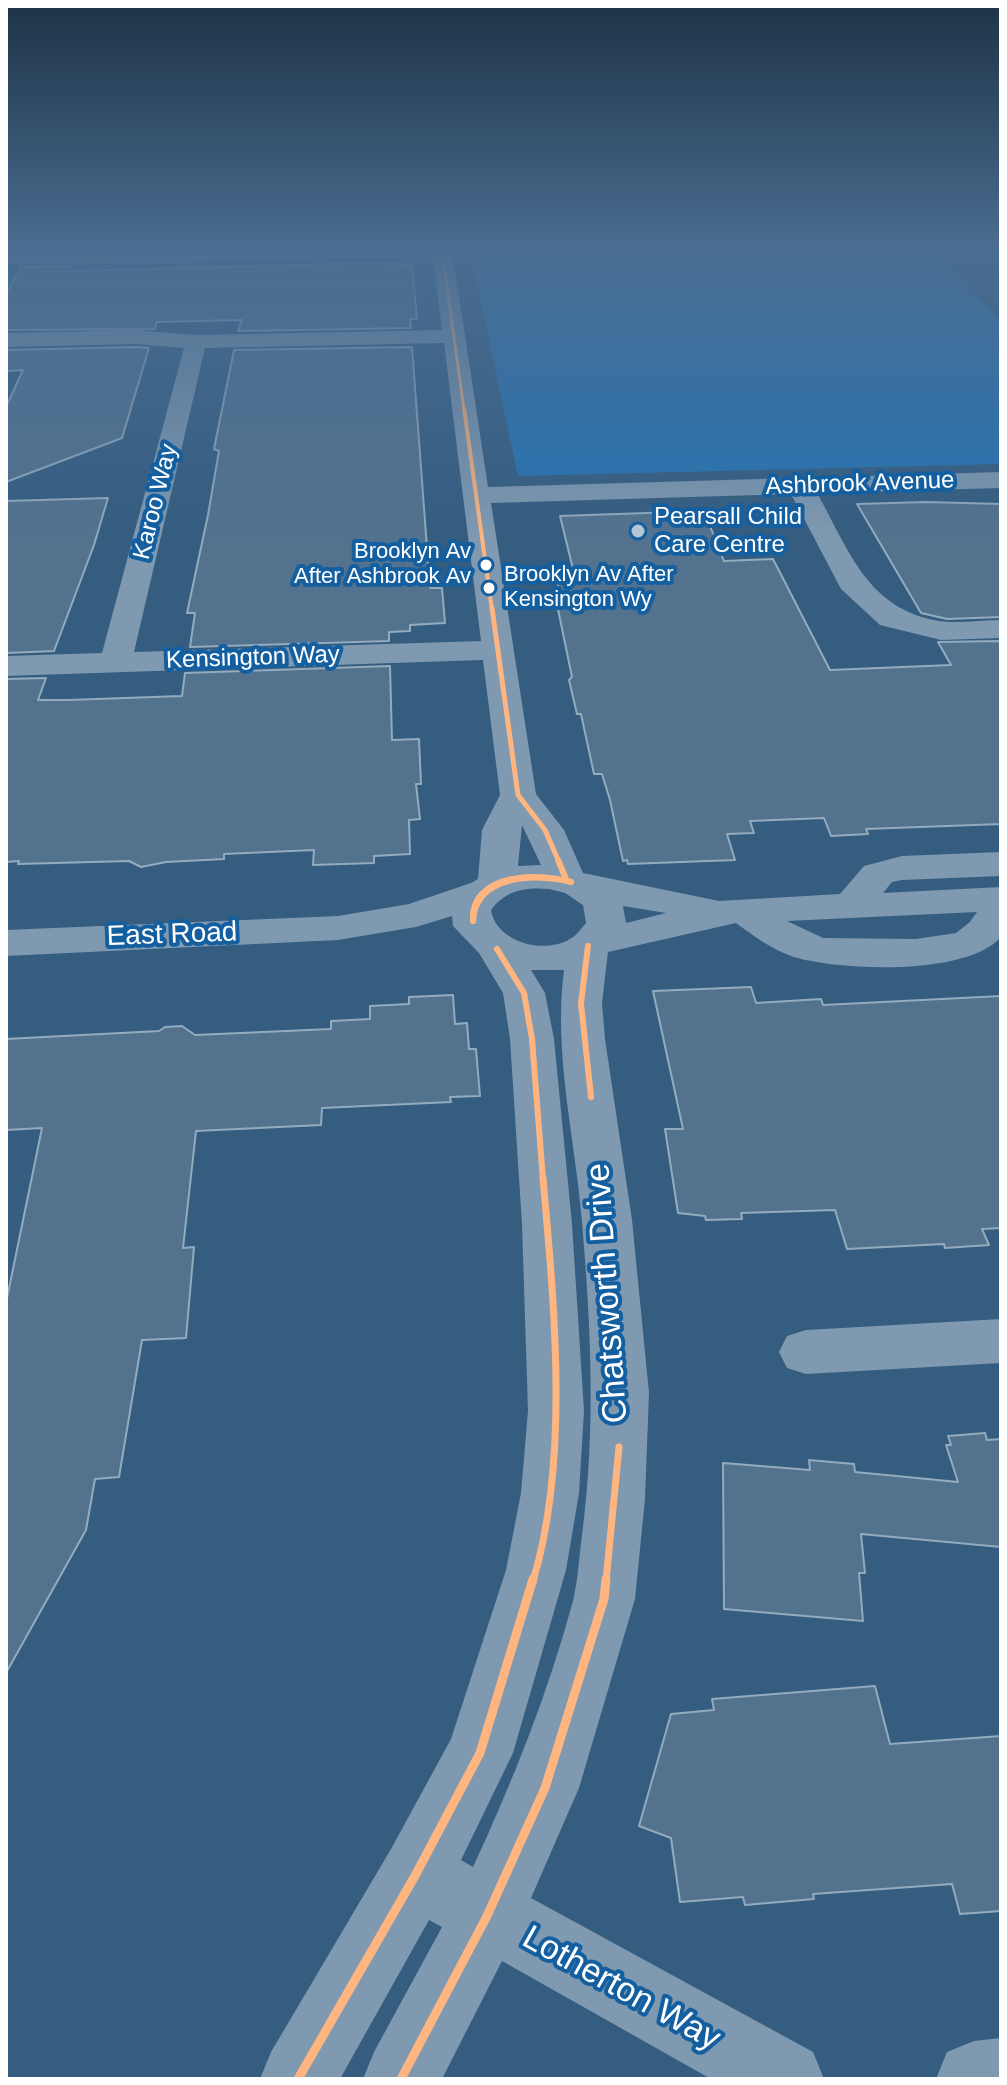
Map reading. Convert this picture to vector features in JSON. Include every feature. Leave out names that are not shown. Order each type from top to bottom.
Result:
[{"type":"street","name":"Karoo Way","points":[[115,663],[195,347]]},
{"type":"street","points":[[457,347],[518,795],[545,830],[575,883],[602,903],[607,917],[603,930],[590,944]]},
{"type":"street","name":"Ashbrook Avenue","points":[[479,495],[1001,480]]},
{"type":"street","points":[[799,485],[856,589],[891,618],[941,631],[1001,629]]},
{"type":"street","name":"Kensington Way","points":[[6,666],[500,650]]},
{"type":"street","points":[[490,888],[526,876],[733,911],[805,947],[831,953],[944,949],[969,943],[989,927],[1001,902],[733,911],[590,944],[564,955],[536,958],[494,948],[478,935],[471,923],[471,910],[490,888],[501,830],[518,795]]},
{"type":"street","points":[[852,906],[878,874],[902,868],[1001,864]]},
{"type":"street","name":"East Road","points":[[6,943],[338,928],[416,915],[490,888]]},
{"type":"street","name":"East Road","points":[[338,928],[494,948]]},
{"type":"street","name":"Chatsworth Drive","points":[[401,2079],[487,1916],[545,1788],[604,1599],[616,1499],[621,1393],[607,1220],[583,1039],[581,1003],[590,944]]},
{"type":"street","name":"Chatsworth Drive","points":[[298,2079],[416,1874],[480,1753],[536,1570],[550,1493],[556,1411],[547,1224],[532,1039],[524,993],[494,948]]},
{"type":"street","points":[[547,1224],[607,1220]]},
{"type":"street","points":[[806,1352],[1001,1341]]},
{"type":"street","name":"Lotherton Way","points":[[416,1874],[786,2079]]},
{"type":"street","points":[[974,2079],[1001,2076]]},
{"type":"shaded area","points":[[491,347],[1001,347],[1001,464],[518,476]]},
{"type":"building","points":[[412,347],[430,588],[442,588],[445,623],[410,625],[410,631],[389,632],[389,641],[190,647],[195,613],[187,613],[208,515],[219,451],[214,449],[234,350]]},
{"type":"building","points":[[149,348],[122,438],[6,482],[6,407],[23,370],[6,371],[6,350]]},
{"type":"building","points":[[108,498],[94,545],[54,651],[6,653],[6,501]]},
{"type":"building","points":[[857,504],[1001,504],[1001,617],[947,619],[921,613]]},
{"type":"building","points":[[704,511],[724,561],[773,559],[830,670],[951,665],[938,642],[1001,641],[1001,824],[866,829],[868,834],[831,836],[824,818],[750,821],[754,833],[727,834],[735,860],[628,864],[627,860],[623,861],[610,800],[602,774],[594,774],[581,714],[577,714],[569,680],[572,677],[554,590],[559,590],[555,570],[573,569],[560,516]]},
{"type":"building","points":[[390,666],[392,740],[419,739],[421,784],[416,784],[420,819],[409,820],[410,854],[374,856],[374,863],[313,865],[314,850],[224,854],[224,859],[166,862],[141,867],[129,861],[6,862],[6,679],[46,678],[38,700],[68,700],[182,696],[185,673]]},
{"type":"building","points":[[751,987],[756,1003],[821,999],[823,1005],[1001,996],[1001,1228],[982,1229],[989,1245],[847,1249],[835,1210],[741,1213],[742,1219],[706,1220],[705,1216],[678,1213],[665,1129],[683,1129],[653,991]]},
{"type":"building","points":[[453,995],[455,1024],[467,1023],[469,1049],[476,1049],[480,1096],[450,1097],[451,1102],[322,1108],[321,1125],[196,1131],[183,1248],[194,1247],[186,1338],[142,1340],[119,1477],[95,1479],[86,1530],[6,1673],[6,1303],[42,1128],[6,1130],[6,1039],[159,1031],[165,1027],[182,1026],[195,1035],[331,1029],[331,1021],[370,1019],[370,1006],[409,1004],[409,997]]},
{"type":"building","points":[[985,1433],[987,1440],[1001,1439],[1001,1547],[861,1534],[865,1573],[859,1573],[863,1621],[724,1609],[723,1463],[810,1470],[809,1460],[854,1464],[855,1472],[958,1482],[946,1445],[951,1445],[948,1436]]},
{"type":"building","points":[[875,1686],[890,1744],[1001,1736],[1001,1911],[960,1914],[952,1884],[813,1894],[814,1899],[745,1905],[743,1897],[680,1902],[671,1838],[639,1826],[671,1714],[714,1710],[712,1699]]},
{"type":"transit line","points":[[456,347],[518,795],[545,830],[566,879]]},
{"type":"transit line","points":[[473,921],[472,911],[481,895],[507,880],[538,875],[571,882]]},
{"type":"transit line","points":[[473,921],[473,910],[478,900],[498,885],[535,876],[571,882]]},
{"type":"transit line","points":[[588,946],[581,1003],[591,1097]]},
{"type":"transit line","points":[[298,2079],[416,1874],[480,1753],[536,1570],[550,1493],[556,1411],[547,1224],[532,1039],[524,993],[497,949]]},
{"type":"transit line","points":[[401,2079],[487,1916],[545,1788],[604,1599],[619,1447]]},
{"type":"place","name":"Pearsall Child Care Centre","points":[[638,531]]},
{"type":"place","name":"Brooklyn Av After Ashbrook Av","points":[[486,565]]},
{"type":"place","name":"Brooklyn Av After Kensington Wy","points":[[489,588]]}]
